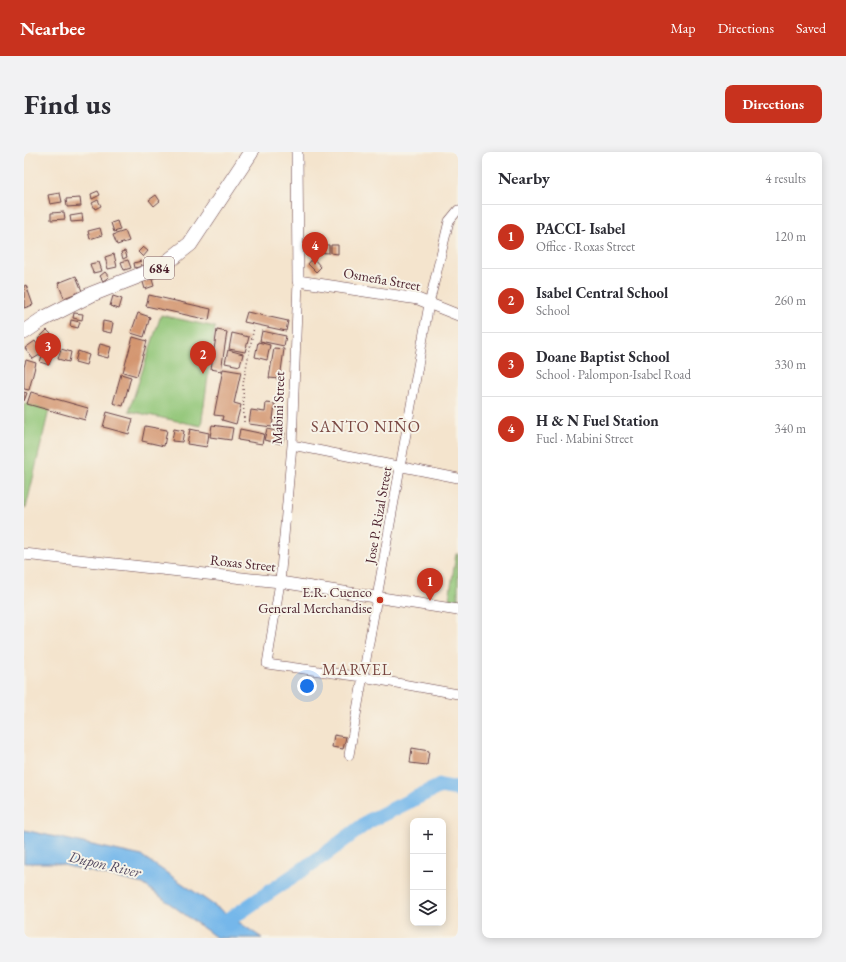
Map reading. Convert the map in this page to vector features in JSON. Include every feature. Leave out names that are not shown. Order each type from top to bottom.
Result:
[{"type":"highway","name":"684","points":[[24,332],[43,319],[92,294],[161,267],[190,244],[251,152]]},
{"type":"street","name":"Mabini Street","points":[[297,152],[298,281],[292,445],[280,582],[267,664],[363,678]]},
{"type":"street","name":"Jose P. Rizal Street","points":[[349,755],[429,304],[449,221],[458,210]]},
{"type":"street","name":"Osmeña Street","points":[[298,281],[418,299],[458,315]]},
{"type":"street","points":[[292,445],[458,478]]},
{"type":"street","name":"Roxas Street","points":[[24,554],[280,582],[458,610]]},
{"type":"street","points":[[363,678],[458,694]]},
{"type":"path","points":[[244,422],[243,384],[254,327]]},
{"type":"green space","points":[[161,315],[215,327],[201,426],[129,411]]},
{"type":"green space","points":[[24,403],[49,410],[26,508],[24,507]]},
{"type":"green space","points":[[456,554],[458,554],[458,600],[449,599]]},
{"type":"water","name":"Dupon River","points":[[24,830],[142,856],[262,938],[217,938],[143,884],[55,863],[24,863]]},
{"type":"building","points":[[98,191],[100,195],[92,199],[91,194]]},
{"type":"building","points":[[60,193],[62,202],[50,204],[48,195]]},
{"type":"building","points":[[156,195],[160,201],[154,206],[149,200]]},
{"type":"building","points":[[80,198],[81,206],[67,207],[66,199]]},
{"type":"building","points":[[98,200],[101,206],[95,209],[92,203]]},
{"type":"building","points":[[64,212],[65,219],[51,220],[51,213]]},
{"type":"building","points":[[82,214],[83,221],[71,222],[70,216]]},
{"type":"building","points":[[117,221],[120,230],[114,232],[111,223]]},
{"type":"building","points":[[100,228],[102,235],[90,239],[88,231]]},
{"type":"building","points":[[125,231],[129,241],[117,245],[113,235]]},
{"type":"building","points":[[314,244],[329,245],[329,253],[313,252]]},
{"type":"building","points":[[331,245],[338,245],[338,254],[331,253]]},
{"type":"building","points":[[143,247],[148,251],[143,257],[138,252]]},
{"type":"building","points":[[125,251],[127,257],[123,259],[121,252]]},
{"type":"building","points":[[114,254],[117,267],[108,269],[105,257]]},
{"type":"building","points":[[313,258],[321,267],[316,272],[308,264]]},
{"type":"building","points":[[128,260],[131,268],[124,270],[121,262]]},
{"type":"building","points":[[141,261],[142,266],[135,268],[134,263]]},
{"type":"building","points":[[99,262],[102,271],[93,273],[90,264]]},
{"type":"building","points":[[105,272],[109,277],[103,281],[100,276]]},
{"type":"building","points":[[76,276],[82,291],[64,298],[58,283]]},
{"type":"building","points":[[151,276],[154,286],[145,289],[142,279]]},
{"type":"building","points":[[26,285],[33,305],[24,308],[24,286]]},
{"type":"building","points":[[149,295],[211,309],[209,320],[146,306]]},
{"type":"building","points":[[113,296],[122,299],[119,309],[110,306]]},
{"type":"building","points":[[247,312],[288,321],[286,331],[244,322]]},
{"type":"building","points":[[74,313],[83,314],[82,320],[73,318]]},
{"type":"building","points":[[138,313],[150,317],[144,337],[131,333]]},
{"type":"building","points":[[71,320],[80,322],[78,328],[70,326]]},
{"type":"building","points":[[103,321],[113,323],[111,333],[102,331]]},
{"type":"building","points":[[47,330],[53,336],[44,346],[38,339]]},
{"type":"building","points":[[217,330],[227,332],[221,371],[211,369]]},
{"type":"building","points":[[262,331],[286,336],[284,346],[260,341]]},
{"type":"building","points":[[232,333],[249,337],[245,352],[229,349]]},
{"type":"building","points":[[133,337],[147,341],[137,376],[123,372]]},
{"type":"building","points":[[35,341],[43,353],[33,359],[25,348]]},
{"type":"building","points":[[258,342],[270,345],[267,360],[255,357]]},
{"type":"building","points":[[100,344],[111,347],[108,358],[97,355]]},
{"type":"building","points":[[274,348],[284,349],[280,379],[269,378]]},
{"type":"building","points":[[61,349],[71,352],[69,362],[58,359]]},
{"type":"building","points":[[228,350],[243,354],[240,366],[225,363]]},
{"type":"building","points":[[78,351],[89,355],[86,365],[75,362]]},
{"type":"building","points":[[43,353],[52,356],[49,365],[40,362]]},
{"type":"building","points":[[26,360],[36,363],[29,390],[24,389],[24,367]]},
{"type":"building","points":[[223,369],[241,372],[234,403],[241,405],[236,424],[222,420],[223,416],[214,415]]},
{"type":"building","points":[[121,374],[131,377],[123,406],[113,403]]},
{"type":"building","points":[[24,392],[27,393],[24,401]]},
{"type":"building","points":[[31,392],[88,408],[85,420],[27,404]]},
{"type":"building","points":[[266,403],[275,404],[272,427],[249,424],[251,410],[265,412]]},
{"type":"building","points":[[107,412],[133,419],[129,434],[103,427]]},
{"type":"building","points":[[212,425],[233,428],[231,440],[210,437]]},
{"type":"building","points":[[145,426],[167,430],[164,446],[142,441]]},
{"type":"building","points":[[174,429],[184,431],[182,442],[172,441]]},
{"type":"building","points":[[190,429],[209,433],[207,447],[187,444]]},
{"type":"building","points":[[240,429],[264,434],[262,444],[238,440]]},
{"type":"building","points":[[267,429],[285,433],[282,444],[264,440]]},
{"type":"building","points":[[334,735],[346,737],[343,749],[332,747]]},
{"type":"building","points":[[412,748],[429,751],[427,765],[410,763]]},
{"type":"waterway","points":[[221,925],[324,855],[369,821],[440,786],[458,789]]},
{"type":"place","name":"H & N Fuel Station","points":[[315,265]]},
{"type":"place","name":"Doane Baptist School","points":[[48,366]]},
{"type":"place","name":"Isabel Central School","points":[[203,374]]},
{"type":"place","name":"E.R. Cuenco General Merchandise","points":[[380,600]]},
{"type":"place","name":"PACCI- Isabel","points":[[430,601]]},
{"type":"district","name":"SANTO NIÑO","points":[[366,426]]},
{"type":"district","name":"MARVEL","points":[[357,669]]}]
